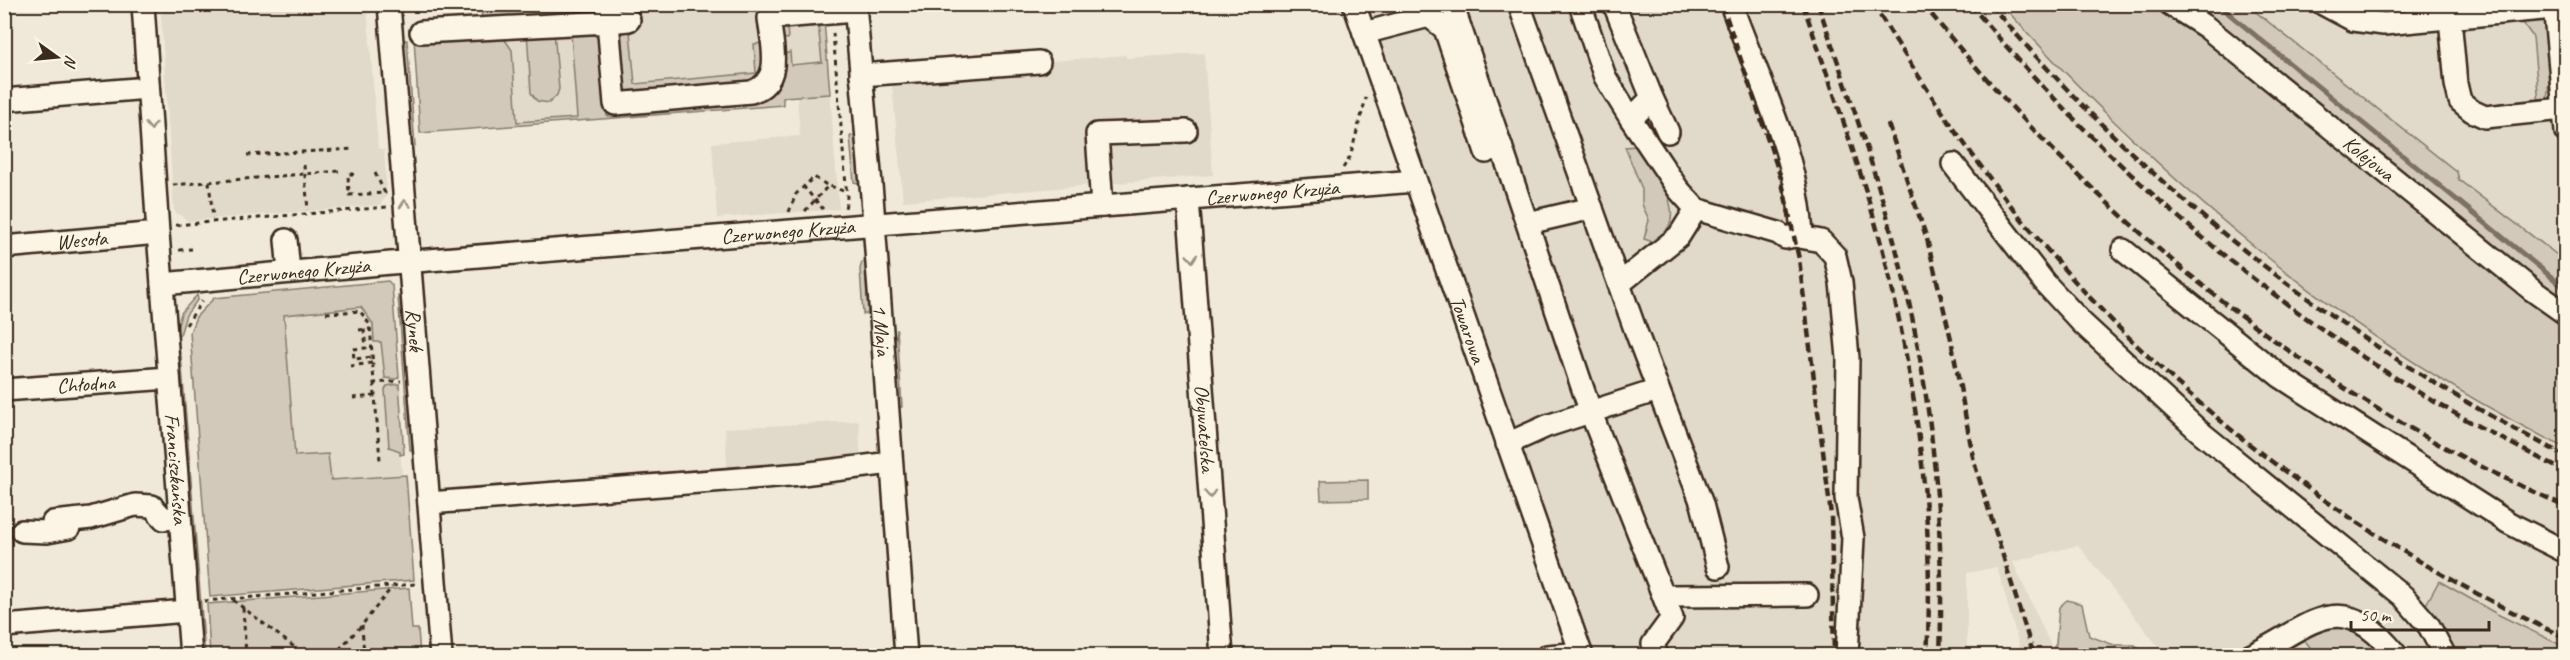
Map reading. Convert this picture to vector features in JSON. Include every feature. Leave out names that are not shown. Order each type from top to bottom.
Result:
[{"type":"street","points":[[143,4],[148,88],[165,229],[162,284]]},
{"type":"street","name":"Rynek","points":[[389,4],[441,656]]},
{"type":"street","name":"Towarowa","points":[[1354,4],[1581,654]]},
{"type":"street","points":[[1452,4],[1591,412],[1672,618],[1653,644],[1657,656]]},
{"type":"street","points":[[1519,4],[1619,284],[1702,504],[1718,567]]},
{"type":"street","points":[[1580,4],[1605,77],[1678,189],[1696,209],[1778,233],[1785,238],[1802,237],[1821,241],[1835,256],[1841,282],[1848,358],[1846,498],[1852,538],[1847,656]]},
{"type":"street","points":[[1614,4],[1668,132]]},
{"type":"street","points":[[1731,4],[1774,112],[1795,178],[1801,212],[1802,237]]},
{"type":"street","name":"Kolejowa","points":[[2170,4],[2206,27],[2514,276],[2565,314]]},
{"type":"street","points":[[2199,4],[2206,27]]},
{"type":"street","points":[[2323,4],[2352,20],[2384,24],[2554,7],[2565,132]]},
{"type":"street","points":[[608,13],[615,105],[751,92],[769,82],[773,70],[767,11],[833,13],[855,8]]},
{"type":"street","name":"1 Maja","points":[[855,8],[874,225],[906,656]]},
{"type":"street","points":[[1364,33],[1428,10],[1445,29],[1486,152],[1501,146]]},
{"type":"street","points":[[421,32],[608,13],[629,20]]},
{"type":"street","points":[[2450,18],[2456,84],[2460,100],[2472,111],[2485,117],[2563,109]]},
{"type":"street","points":[[861,75],[1039,62]]},
{"type":"street","points":[[4,100],[148,88]]},
{"type":"street","points":[[1631,119],[1652,98]]},
{"type":"street","points":[[1102,206],[1097,134],[1186,131]]},
{"type":"street","points":[[1953,164],[2044,282],[2082,323],[2199,431],[2403,596],[2429,626],[2445,656]]},
{"type":"street","name":"Czerwonego Krzyża","points":[[162,284],[1414,181]]},
{"type":"street","name":"Obywatelska","points":[[1188,199],[1222,656]]},
{"type":"street","points":[[1528,223],[1592,208]]},
{"type":"street","points":[[1619,284],[1679,236],[1696,209]]},
{"type":"street","name":"Wesoła","points":[[4,247],[165,229]]},
{"type":"street","points":[[286,240],[289,272]]},
{"type":"street","points":[[2123,250],[2289,382],[2509,523],[2565,552]]},
{"type":"street","name":"Franciszkańska","points":[[162,284],[180,517],[195,606],[191,656]]},
{"type":"street","name":"Chłodna","points":[[4,390],[169,378]]},
{"type":"street","points":[[1507,444],[1547,426],[1658,390]]},
{"type":"street","points":[[429,503],[802,474],[891,463]]},
{"type":"street","points":[[53,522],[102,515],[124,507],[144,505],[157,509],[164,519],[180,517]]},
{"type":"street","points":[[22,531],[47,532],[90,524],[102,515]]},
{"type":"street","points":[[1664,596],[1807,595]]},
{"type":"street","points":[[4,626],[195,606]]},
{"type":"street","points":[[2250,656],[2313,620],[2341,616],[2354,618],[2366,625],[2397,656]]},
{"type":"street","points":[[1547,656],[1581,654]]},
{"type":"path","points":[[833,13],[847,193],[844,211],[836,212]]},
{"type":"path","points":[[1341,171],[1350,157],[1367,90]]},
{"type":"path","points":[[247,155],[353,149]]},
{"type":"path","points":[[304,165],[308,210]]},
{"type":"path","points":[[170,185],[339,171]]},
{"type":"path","points":[[354,174],[348,174],[349,195],[385,193],[375,173]]},
{"type":"path","points":[[794,216],[787,216],[803,186],[814,177],[828,186],[847,193]]},
{"type":"path","points":[[209,182],[213,218]]},
{"type":"path","points":[[803,186],[827,213],[818,213]]},
{"type":"path","points":[[810,214],[801,215],[828,186]]},
{"type":"path","points":[[165,229],[392,207]]},
{"type":"path","points":[[326,313],[360,311],[370,329],[380,460]]},
{"type":"path","points":[[364,329],[366,348],[353,349],[354,359],[372,357]]},
{"type":"path","points":[[359,330],[370,329]]},
{"type":"path","points":[[350,366],[372,363]]},
{"type":"path","points":[[374,383],[403,381]]},
{"type":"path","points":[[353,398],[375,396]]},
{"type":"path","points":[[195,606],[231,599],[417,584]]},
{"type":"path","points":[[333,656],[362,625],[392,587]]},
{"type":"path","points":[[231,599],[306,656]]},
{"type":"path","points":[[243,608],[246,656]]},
{"type":"path","points":[[362,625],[364,656]]},
{"type":"shaded area","points":[[168,5],[367,5],[378,148],[384,150],[387,195],[380,205],[188,221],[174,211],[161,14]]},
{"type":"shaded area","points":[[481,5],[823,5],[839,209],[717,218],[712,143],[800,136],[797,96],[783,97],[783,105],[422,133],[413,25],[482,19]]},
{"type":"shaded area","points":[[481,5],[564,5],[531,7],[531,10],[601,5],[590,14],[413,25],[482,19]]},
{"type":"shaded area","points":[[1356,5],[2002,5],[2123,133],[2228,225],[2337,311],[2436,376],[2565,448],[2565,655],[2165,655],[2078,545],[2013,562],[2055,655],[2022,655],[1997,567],[1967,573],[1967,655],[1584,655]]},
{"type":"shaded area","points":[[2002,5],[2189,5],[2565,323],[2565,448],[2485,405],[2408,358],[2334,308],[2263,254],[2194,196],[2128,135],[2064,72]]},
{"type":"shaded area","points":[[2206,5],[2247,5],[2457,172],[2459,180],[2565,261],[2565,305],[2223,32],[2209,15]]},
{"type":"shaded area","points":[[2247,5],[2565,5],[2565,261],[2459,180],[2457,172]]},
{"type":"shaded area","points":[[2542,19],[2549,37],[2550,68],[2547,99],[2545,103],[2539,104],[2533,37],[2523,23],[2524,20]]},
{"type":"shaded area","points":[[824,20],[830,94],[783,97],[783,105],[420,133],[414,38],[503,37],[512,50],[517,122],[577,118],[571,33],[591,33],[599,39],[607,116],[637,114],[637,109],[751,98],[785,54],[790,52],[791,65],[822,62],[818,23],[791,26]]},
{"type":"shaded area","points":[[787,26],[788,39],[781,38],[777,28]]},
{"type":"shaded area","points":[[527,31],[554,31],[559,89],[557,95],[549,103],[537,101],[531,93]]},
{"type":"shaded area","points":[[620,31],[630,32],[635,84],[756,73],[754,44],[766,43],[760,83],[631,94],[624,88]]},
{"type":"shaded area","points":[[401,40],[407,40],[415,146],[409,146]]},
{"type":"shaded area","points":[[1204,53],[1213,175],[903,201],[891,74],[1126,55],[1126,58]]},
{"type":"shaded area","points":[[850,136],[855,136],[859,183],[854,182]]},
{"type":"shaded area","points":[[1637,146],[1661,182],[1671,209],[1671,221],[1665,232],[1653,242],[1644,239],[1649,220],[1642,204],[1642,189],[1625,147]]},
{"type":"shaded area","points":[[865,261],[868,314],[863,314],[860,269],[862,262]]},
{"type":"shaded area","points":[[388,281],[392,285],[399,377],[396,379],[385,378],[381,342],[374,342],[373,324],[361,307],[284,315],[295,456],[328,454],[331,480],[406,475],[414,580],[210,597],[190,332],[196,317],[214,298]]},
{"type":"shaded area","points":[[387,283],[402,475],[202,491],[190,332],[196,317],[204,307],[214,298]]},
{"type":"shaded area","points":[[197,295],[198,299],[186,315],[180,335],[175,337],[181,313]]},
{"type":"shaded area","points":[[398,296],[404,296],[416,449],[410,450]]},
{"type":"shaded area","points":[[897,329],[902,407],[897,408],[894,352]]},
{"type":"shaded area","points":[[176,352],[181,355],[205,655],[200,655]]},
{"type":"shaded area","points":[[399,384],[404,454],[400,455],[400,451],[389,447],[385,390],[387,386]]},
{"type":"shaded area","points":[[859,421],[861,472],[728,479],[725,428]]},
{"type":"shaded area","points":[[1368,480],[1368,499],[1321,500],[1320,481]]},
{"type":"shaded area","points":[[2439,581],[2497,614],[2565,647],[2565,655],[2449,655],[2423,610]]},
{"type":"shaded area","points":[[409,588],[412,629],[418,629],[420,655],[210,655],[207,604]]},
{"type":"shaded area","points":[[2067,600],[2082,604],[2089,636],[2114,645],[2135,645],[2145,655],[2055,655],[2052,650],[2056,644],[2059,607]]},
{"type":"shaded area","points":[[2338,620],[2392,655],[2316,655],[2300,634]]},
{"type":"waterway","points":[[2217,4],[2566,289]]},
{"type":"railway","points":[[1722,4],[1781,178],[1799,259],[1831,515],[1834,656]]},
{"type":"railway","points":[[1803,4],[1866,192],[1884,255],[1906,354],[1926,504],[1929,605],[1927,656]]},
{"type":"railway","points":[[1818,4],[1883,202],[1901,268],[1921,364],[1938,510],[1940,656]]},
{"type":"railway","points":[[1873,4],[1947,119],[2029,228],[2085,292],[2145,353],[2208,410],[2274,463],[2344,513],[2415,559],[2566,638]]},
{"type":"railway","points":[[1923,4],[1990,83],[2061,157],[2135,228],[2214,294],[2296,356],[2382,412],[2472,462],[2566,506]]},
{"type":"railway","points":[[1970,4],[2072,117],[2183,221],[2242,269],[2365,359],[2430,399],[2566,472]]},
{"type":"railway","points":[[1990,4],[2116,139],[2184,201],[2255,259],[2329,314],[2405,365],[2484,412],[2566,456]]},
{"type":"railway","points":[[1888,124],[1927,239],[1951,339],[1974,462],[2034,656]]}]
